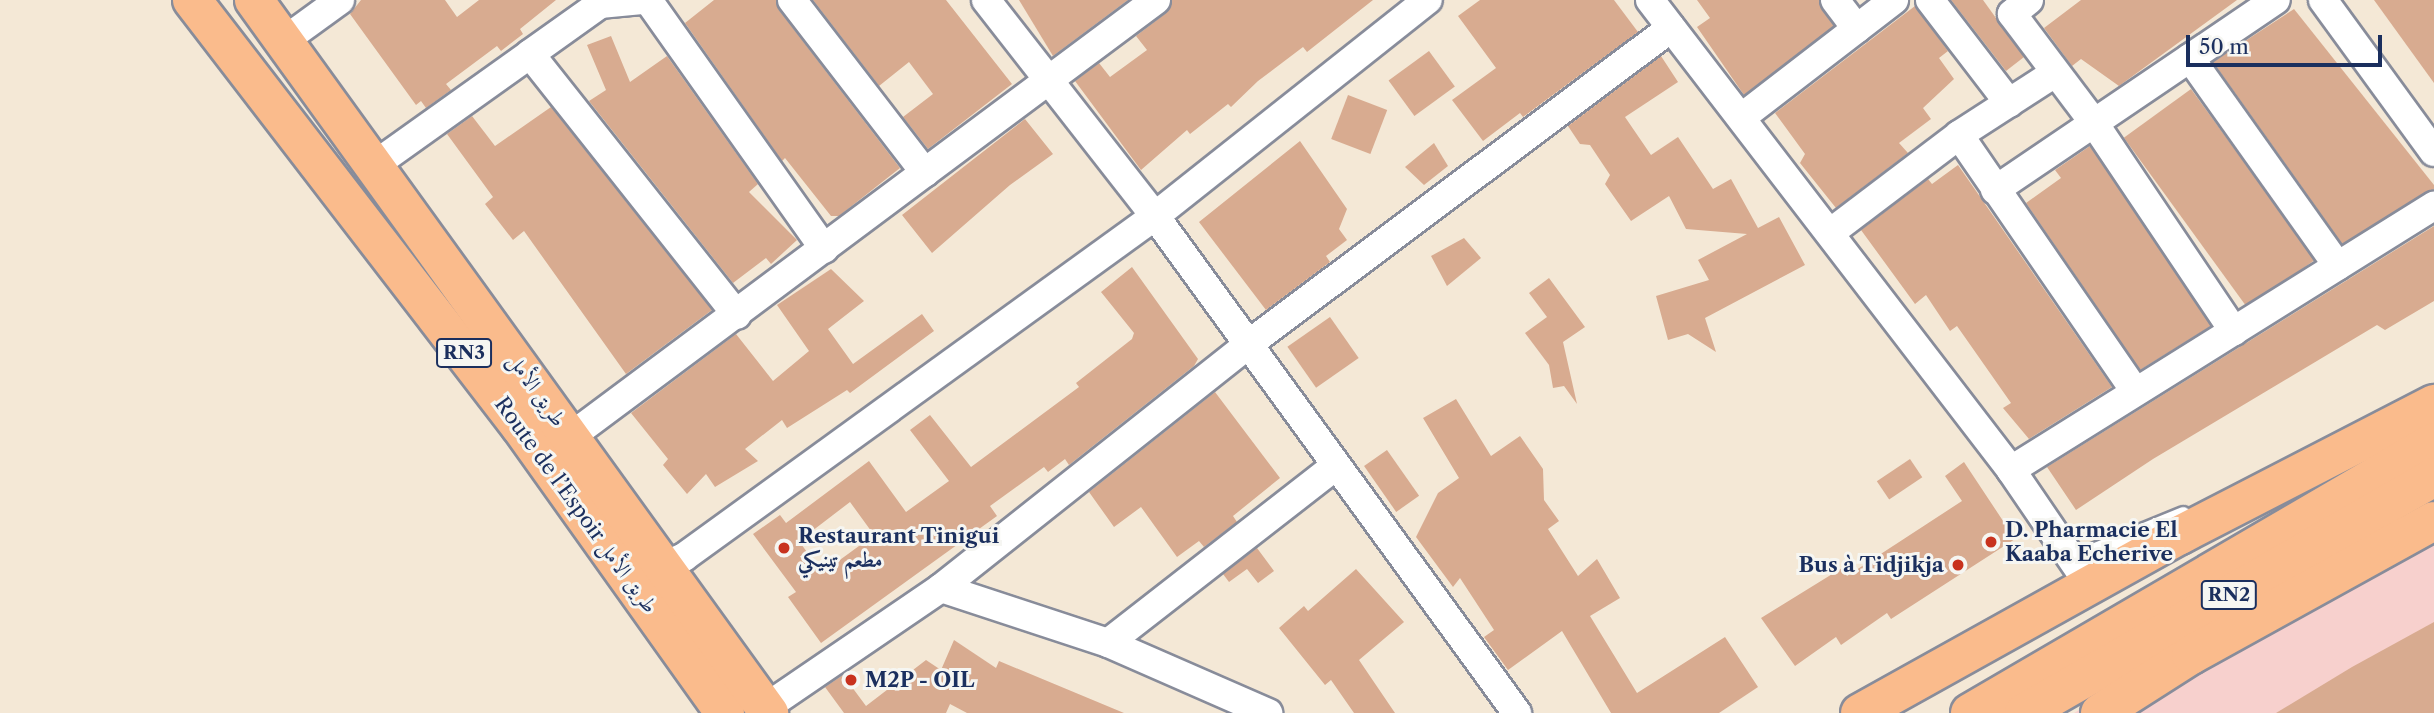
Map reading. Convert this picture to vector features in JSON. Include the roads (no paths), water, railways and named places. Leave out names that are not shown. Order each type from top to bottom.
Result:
[{"type":"highway","name":"Route de l’Espoir طريق الأمل","points":[[192,0],[520,426],[725,713]]},
{"type":"highway","name":"طريق الأمل","points":[[254,0],[376,164],[767,711]]},
{"type":"highway","points":[[1860,713],[2081,572],[2434,404]]},
{"type":"highway","name":"RN2","points":[[1970,713],[2434,442]]},
{"type":"highway","name":"RN2","points":[[2024,713],[2434,477]]},
{"type":"highway","points":[[2100,713],[2191,655],[2434,521]]},
{"type":"street","points":[[285,40],[340,0]]},
{"type":"street","points":[[376,164],[600,4],[642,0]]},
{"type":"street","points":[[648,0],[824,249]]},
{"type":"street","points":[[792,0],[925,173]]},
{"type":"street","points":[[986,0],[1155,216],[1246,346],[1517,713]]},
{"type":"street","points":[[570,437],[1156,0]]},
{"type":"street","points":[[663,566],[684,557],[1155,216],[1428,0]]},
{"type":"street","points":[[1650,0],[2011,470],[2081,572]]},
{"type":"street","points":[[1835,0],[1857,29]]},
{"type":"street","points":[[1742,117],[1894,0]]},
{"type":"street","points":[[1930,0],[2009,103]]},
{"type":"street","points":[[1995,190],[2276,0]]},
{"type":"street","points":[[2323,0],[2434,152]]},
{"type":"street","points":[[2014,5],[2055,73],[2094,123],[2234,331]]},
{"type":"street","points":[[767,711],[941,587],[1246,346],[1671,28]]},
{"type":"street","points":[[530,54],[737,315]]},
{"type":"street","points":[[2190,58],[2338,266]]},
{"type":"street","points":[[1830,233],[1959,135],[2055,73]]},
{"type":"street","points":[[1959,135],[2135,391]]},
{"type":"street","points":[[2011,470],[2434,206]]},
{"type":"street","points":[[1108,643],[1335,466]]},
{"type":"street","points":[[941,587],[1108,643],[1268,713]]},
{"type":"lane","points":[[2081,572],[2434,388]]},
{"type":"place","name":"D. Pharmacie El Kaaba Echerive","points":[[1991,542]]},
{"type":"place","name":"Restaurant Tinigui مطعم تينيكي","points":[[784,548]]},
{"type":"place","name":"Bus à Tidjikja","points":[[1958,565]]},
{"type":"place","name":"M2P - OIL","points":[[851,680]]}]
